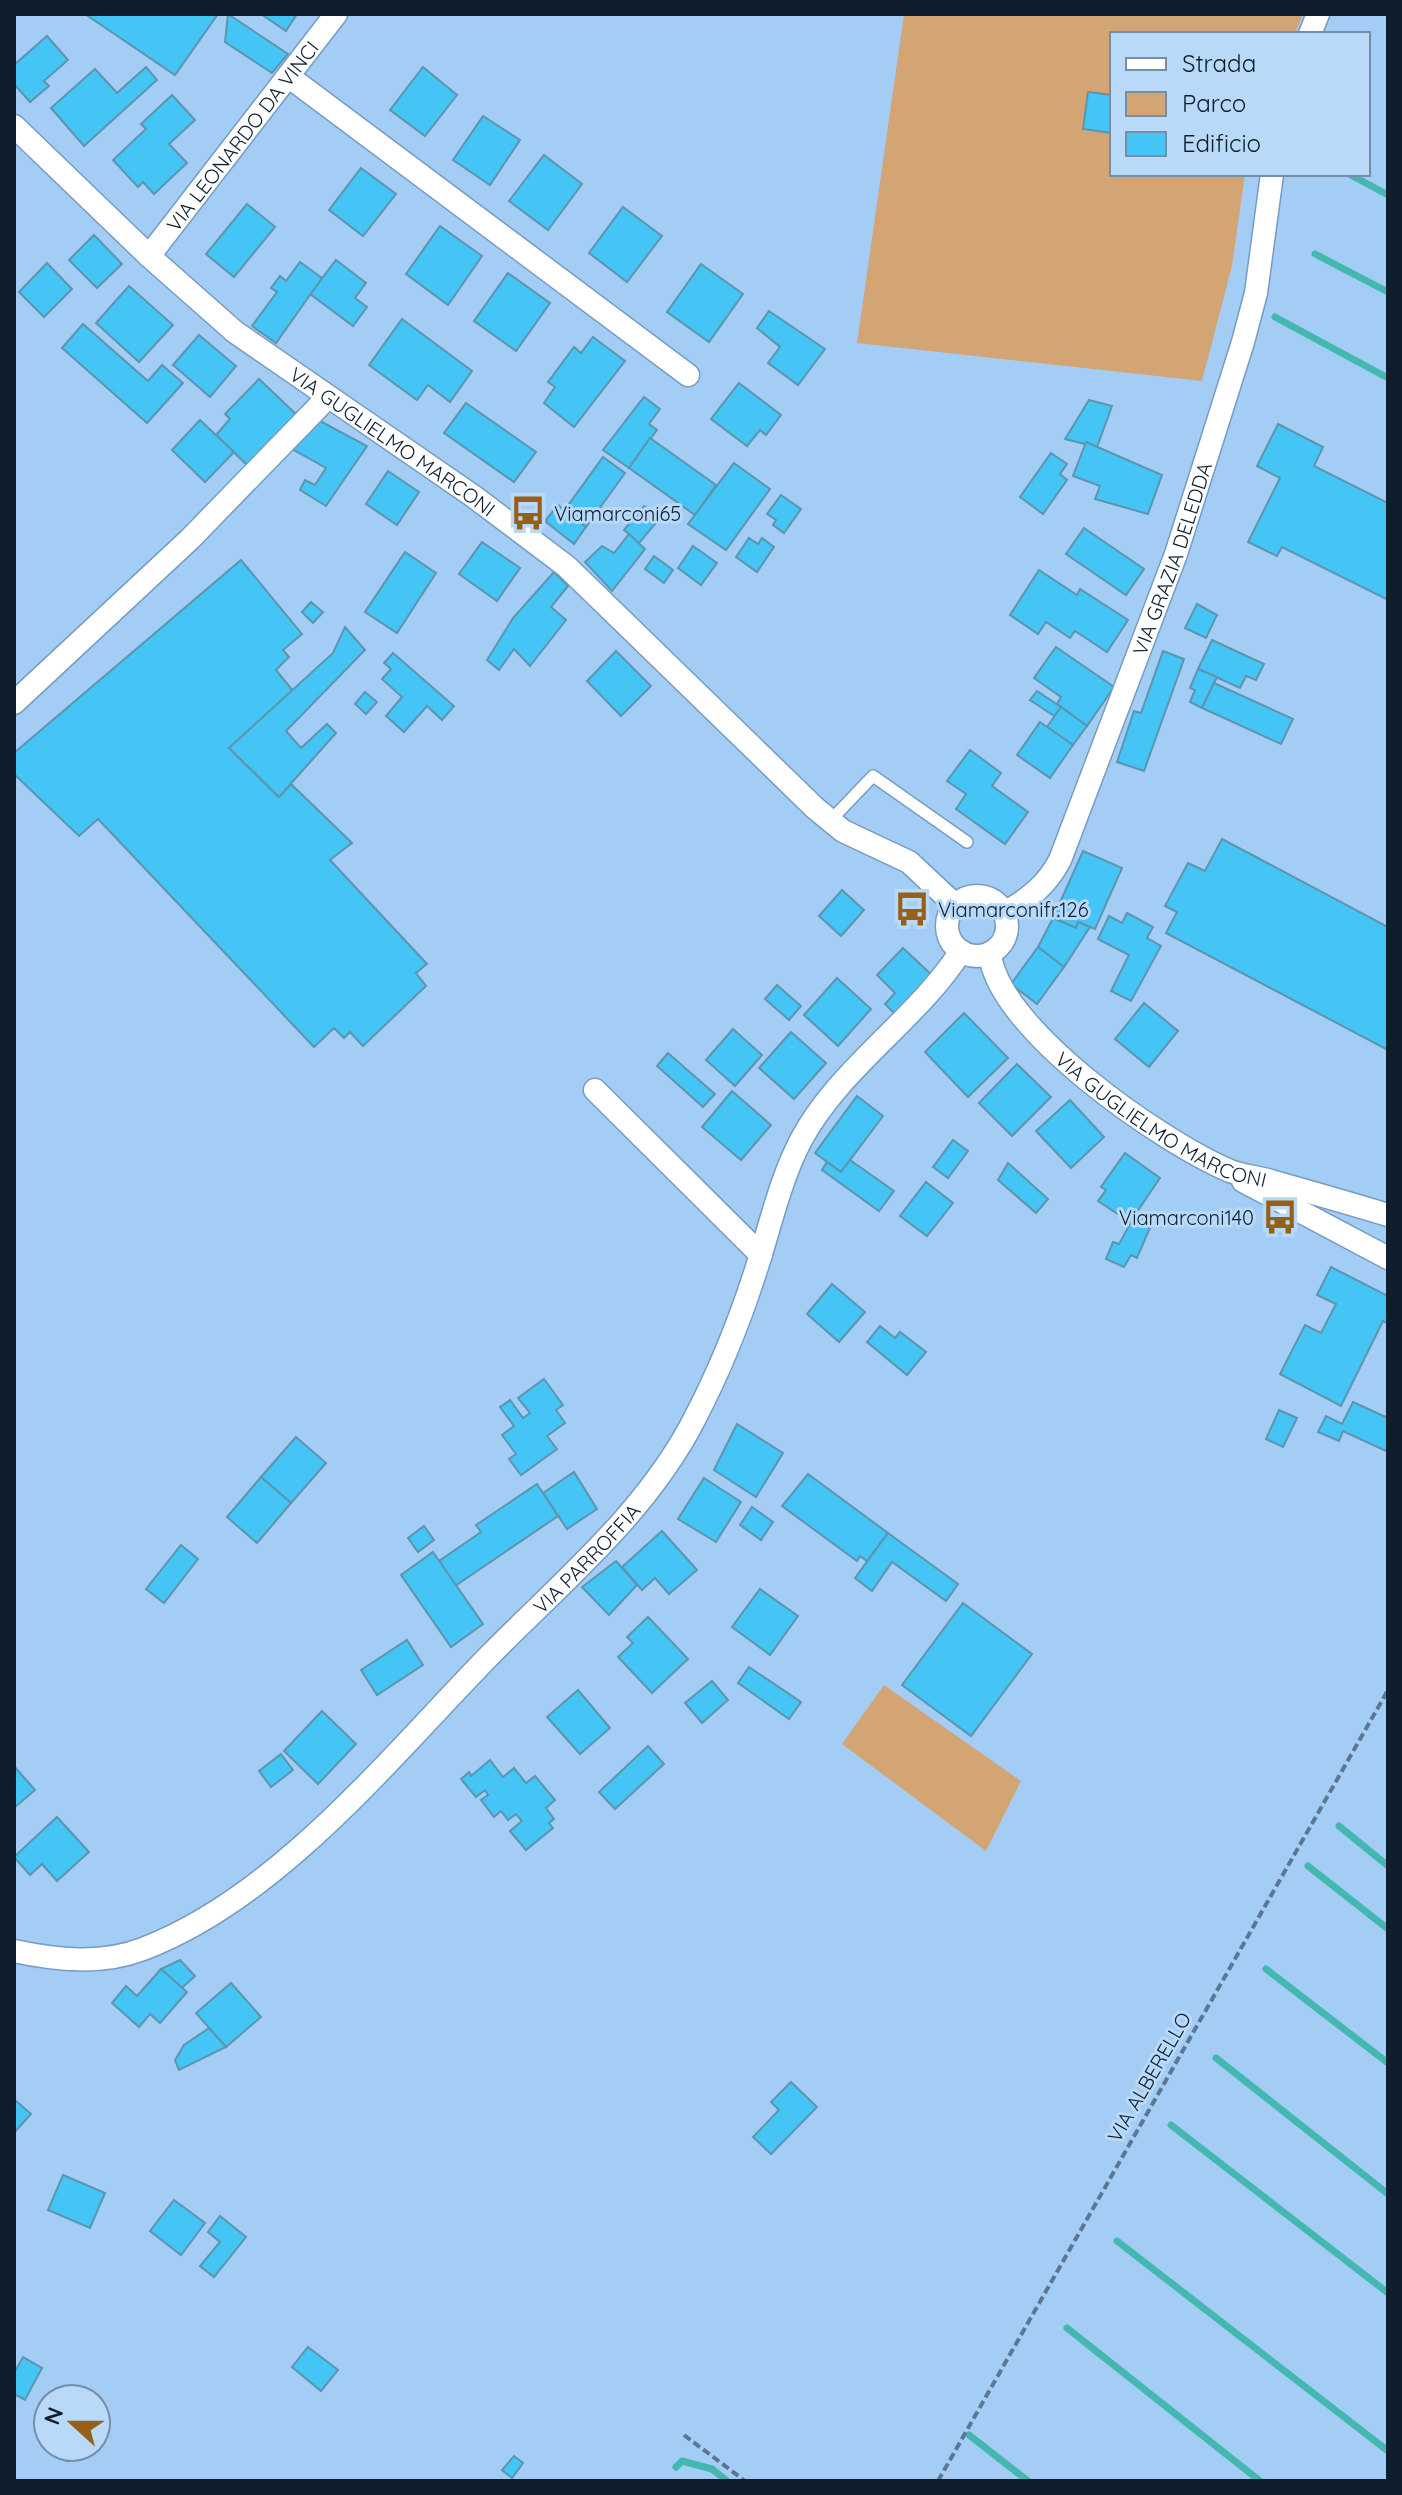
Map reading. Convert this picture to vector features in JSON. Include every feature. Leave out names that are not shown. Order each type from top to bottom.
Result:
[{"type":"street","name":"VIA LEONARDO DA VINCI","points":[[149,256],[336,14]]},
{"type":"street","points":[[288,76],[688,375]]},
{"type":"street","name":"VIA GUGLIELMO MARCONI","points":[[14,126],[149,256],[235,332],[473,496],[566,566],[830,821],[909,862],[955,905]]},
{"type":"street","name":"VIA GRAZIA DELEDDA","points":[[1004,913],[1042,886],[1060,860],[1176,554],[1251,313],[1272,176]]},
{"type":"street","points":[[14,703],[190,539],[327,398]]},
{"type":"street","points":[[984,897],[1004,913],[1006,933],[998,947],[990,953],[980,955],[961,951],[953,944],[947,925],[955,905],[964,899],[984,897]]},
{"type":"street","name":"VIA PARROFFIA","points":[[14,1951],[49,1959],[94,1959],[141,1950],[223,1910],[304,1844],[642,1500],[695,1418],[747,1300],[785,1176],[821,1108],[940,984],[961,951]]},
{"type":"street","name":"VIA GUGLIELMO MARCONI","points":[[990,953],[997,984],[1077,1071],[1156,1131],[1233,1172],[1388,1215]]},
{"type":"street","points":[[595,1090],[761,1255]]},
{"type":"street","points":[[1233,1172],[1250,1187],[1388,1258]]},
{"type":"lane","points":[[830,821],[873,776],[967,842]]},
{"type":"path","name":"VIA ALBERELLO","points":[[938,2481],[1388,1690]]},
{"type":"path","points":[[684,2435],[745,2481]]},
{"type":"green space","points":[[904,14],[1303,14],[1296,32],[1110,32],[1110,176],[1245,176],[1232,266],[1202,381],[857,343]]},
{"type":"green space","points":[[884,1685],[1021,1781],[986,1851],[842,1744]]},
{"type":"building","points":[[85,14],[218,14],[175,75]]},
{"type":"building","points":[[228,14],[288,54],[272,73],[225,42]]},
{"type":"building","points":[[261,14],[297,14],[286,31]]},
{"type":"building","points":[[47,36],[68,60],[44,81],[49,86],[30,102],[14,84],[14,65]]},
{"type":"building","points":[[146,67],[157,80],[84,146],[51,108],[95,69],[117,93]]},
{"type":"building","points":[[423,67],[457,95],[425,136],[390,110]]},
{"type":"building","points":[[1088,92],[1110,95],[1110,133],[1083,129]]},
{"type":"building","points":[[172,95],[195,120],[169,144],[187,163],[154,194],[143,182],[138,187],[113,160],[146,129],[141,124]]},
{"type":"building","points":[[483,116],[520,140],[490,185],[453,160]]},
{"type":"building","points":[[544,155],[582,184],[548,230],[509,201]]},
{"type":"building","points":[[361,168],[396,194],[363,236],[329,210]]},
{"type":"building","points":[[247,204],[275,227],[234,277],[206,254]]},
{"type":"building","points":[[623,207],[662,236],[627,282],[589,253]]},
{"type":"building","points":[[440,226],[482,256],[448,305],[406,274]]},
{"type":"building","points":[[94,235],[122,264],[97,288],[69,260]]},
{"type":"building","points":[[336,260],[366,283],[355,298],[367,307],[353,326],[310,294]]},
{"type":"building","points":[[300,262],[322,278],[276,343],[252,326],[277,292],[271,288],[280,276],[286,281]]},
{"type":"building","points":[[47,263],[72,289],[44,317],[19,292]]},
{"type":"building","points":[[701,264],[743,294],[709,342],[667,312]]},
{"type":"building","points":[[508,273],[550,303],[516,351],[474,321]]},
{"type":"building","points":[[129,286],[173,325],[139,362],[96,323]]},
{"type":"building","points":[[769,311],[825,349],[798,385],[768,363],[780,347],[757,328]]},
{"type":"building","points":[[402,319],[472,371],[450,402],[428,385],[417,400],[369,365]]},
{"type":"building","points":[[83,324],[148,381],[162,365],[183,383],[147,423],[62,348]]},
{"type":"building","points":[[199,335],[236,366],[210,397],[173,365]]},
{"type":"building","points":[[593,337],[625,361],[574,427],[544,403],[555,387],[548,382],[574,347],[581,353]]},
{"type":"building","points":[[259,379],[297,415],[249,467],[216,435],[230,419],[225,414]]},
{"type":"building","points":[[739,383],[781,415],[766,435],[760,430],[747,446],[711,419]]},
{"type":"building","points":[[644,397],[660,409],[649,424],[657,430],[629,468],[603,450]]},
{"type":"building","points":[[1089,400],[1112,406],[1097,447],[1065,439]]},
{"type":"building","points":[[466,403],[536,452],[514,482],[444,433]]},
{"type":"building","points":[[200,420],[234,452],[205,482],[172,450]]},
{"type":"building","points":[[320,421],[367,446],[326,506],[300,490],[305,480],[315,485],[326,468],[292,449]]},
{"type":"building","points":[[1278,424],[1323,447],[1314,466],[1388,503],[1388,600],[1282,547],[1277,556],[1248,542],[1280,478],[1257,466]]},
{"type":"building","points":[[650,438],[716,485],[695,515],[629,468]]},
{"type":"building","points":[[1086,442],[1162,475],[1148,514],[1095,499],[1100,486],[1073,476]]},
{"type":"building","points":[[1051,453],[1067,464],[1060,474],[1067,480],[1043,514],[1020,497]]},
{"type":"building","points":[[603,457],[625,473],[586,527],[564,511]]},
{"type":"building","points":[[734,463],[770,489],[726,550],[688,524]]},
{"type":"building","points":[[388,471],[419,492],[397,525],[366,504]]},
{"type":"building","points":[[781,495],[801,509],[784,533],[773,525],[776,520],[767,514]]},
{"type":"building","points":[[558,505],[586,527],[574,544],[545,521]]},
{"type":"building","points":[[644,506],[660,518],[639,543],[624,530]]},
{"type":"building","points":[[1084,528],[1144,569],[1126,595],[1066,554]]},
{"type":"building","points":[[629,534],[645,549],[612,591],[585,562],[602,546],[614,553]]},
{"type":"building","points":[[749,538],[758,544],[762,538],[774,547],[757,572],[736,557]]},
{"type":"building","points":[[482,542],[520,568],[497,601],[459,574]]},
{"type":"building","points":[[693,546],[717,563],[701,585],[678,568]]},
{"type":"building","points":[[405,552],[436,573],[397,633],[365,612]]},
{"type":"building","points":[[654,556],[673,570],[664,583],[645,569]]},
{"type":"building","points":[[241,560],[302,634],[283,650],[289,657],[276,670],[293,691],[229,748],[279,797],[291,784],[352,843],[330,860],[427,964],[416,973],[426,986],[363,1046],[350,1032],[344,1038],[334,1028],[314,1047],[98,819],[79,836],[14,774],[14,753]]},
{"type":"building","points":[[1039,570],[1077,595],[1080,589],[1128,620],[1107,652],[1075,631],[1070,638],[1046,622],[1038,634],[1010,615]]},
{"type":"building","points":[[554,572],[568,586],[551,607],[566,620],[530,666],[514,649],[499,670],[487,660],[513,618]]},
{"type":"building","points":[[311,602],[323,612],[313,623],[302,612]]},
{"type":"building","points":[[1197,604],[1217,615],[1206,638],[1185,628]]},
{"type":"building","points":[[345,627],[365,650],[286,731],[301,748],[327,724],[336,733],[279,797],[229,748],[333,653]]},
{"type":"building","points":[[1212,640],[1264,664],[1256,680],[1246,676],[1240,688],[1198,669]]},
{"type":"building","points":[[1056,647],[1114,687],[1087,726],[1057,704],[1061,697],[1034,678]]},
{"type":"building","points":[[616,651],[651,686],[621,716],[587,681]]},
{"type":"building","points":[[1163,651],[1184,659],[1144,771],[1117,762],[1134,711],[1141,713]]},
{"type":"building","points":[[393,653],[454,706],[442,720],[427,706],[404,732],[386,716],[402,697],[382,679],[391,669],[384,663]]},
{"type":"building","points":[[1198,669],[1217,677],[1202,708],[1190,702],[1195,690],[1190,688]]},
{"type":"building","points":[[1214,683],[1293,719],[1281,744],[1202,708]]},
{"type":"building","points":[[1037,691],[1061,707],[1054,716],[1030,700]]},
{"type":"building","points":[[365,692],[377,702],[366,714],[355,704]]},
{"type":"building","points":[[1061,707],[1087,726],[1073,745],[1047,727]]},
{"type":"building","points":[[1040,722],[1073,745],[1050,778],[1017,755]]},
{"type":"building","points":[[970,750],[1001,773],[992,786],[1028,812],[1005,844],[956,809],[966,794],[947,781]]},
{"type":"building","points":[[1222,839],[1388,927],[1388,1050],[1166,933],[1177,912],[1165,906],[1188,863],[1205,871]]},
{"type":"building","points":[[1083,851],[1122,868],[1095,929],[1078,922],[1076,928],[1053,918]]},
{"type":"building","points":[[842,890],[864,910],[841,936],[819,916]]},
{"type":"building","points":[[1127,913],[1153,927],[1147,938],[1161,946],[1131,1001],[1111,991],[1129,955],[1098,939],[1109,916],[1122,923]]},
{"type":"building","points":[[1053,918],[1076,928],[1078,922],[1090,927],[1064,967],[1038,947]]},
{"type":"building","points":[[1038,947],[1064,967],[1037,1004],[1011,984]]},
{"type":"building","points":[[903,948],[934,977],[896,1015],[885,1004],[895,993],[877,975]]},
{"type":"building","points":[[837,978],[871,1009],[838,1046],[804,1015]]},
{"type":"building","points":[[777,985],[801,1006],[789,1020],[765,999]]},
{"type":"building","points":[[1144,1003],[1178,1031],[1149,1067],[1115,1039]]},
{"type":"building","points":[[964,1013],[1008,1058],[968,1097],[925,1052]]},
{"type":"building","points":[[733,1029],[762,1055],[735,1086],[706,1060]]},
{"type":"building","points":[[791,1032],[826,1063],[794,1099],[759,1068]]},
{"type":"building","points":[[668,1053],[715,1094],[703,1107],[657,1066]]},
{"type":"building","points":[[1017,1064],[1051,1097],[1012,1136],[979,1103]]},
{"type":"building","points":[[732,1091],[771,1125],[741,1160],[702,1127]]},
{"type":"building","points":[[857,1096],[883,1116],[841,1172],[815,1153]]},
{"type":"building","points":[[1070,1100],[1104,1137],[1071,1168],[1036,1131]]},
{"type":"building","points":[[953,1140],[968,1151],[948,1178],[933,1167]]},
{"type":"building","points":[[1125,1153],[1160,1178],[1130,1222],[1098,1201],[1106,1190],[1101,1187]]},
{"type":"building","points":[[850,1160],[894,1191],[879,1211],[822,1170],[827,1162],[841,1172]]},
{"type":"building","points":[[1008,1163],[1048,1199],[1036,1213],[998,1180]]},
{"type":"building","points":[[926,1182],[953,1203],[927,1236],[900,1216]]},
{"type":"building","points":[[1135,1215],[1152,1223],[1137,1258],[1131,1255],[1124,1267],[1106,1259],[1113,1242],[1119,1244]]},
{"type":"building","points":[[1331,1267],[1388,1296],[1388,1324],[1383,1321],[1341,1406],[1280,1374],[1305,1325],[1321,1333],[1336,1304],[1317,1295]]},
{"type":"building","points":[[832,1284],[865,1312],[839,1342],[807,1314]]},
{"type":"building","points":[[880,1326],[895,1338],[900,1332],[926,1352],[907,1375],[867,1342]]},
{"type":"building","points":[[544,1379],[563,1405],[556,1410],[565,1423],[547,1436],[557,1449],[521,1475],[509,1459],[516,1454],[502,1435],[514,1426],[500,1407],[510,1400],[523,1418],[530,1413],[518,1398]]},
{"type":"building","points":[[1353,1402],[1388,1418],[1388,1452],[1343,1431],[1339,1441],[1318,1432],[1326,1416],[1342,1424]]},
{"type":"building","points":[[1279,1410],[1297,1418],[1283,1447],[1266,1439]]},
{"type":"building","points":[[737,1424],[783,1453],[756,1497],[714,1470]]},
{"type":"building","points":[[296,1437],[326,1463],[291,1503],[261,1477]]},
{"type":"building","points":[[574,1472],[597,1509],[567,1529],[543,1493]]},
{"type":"building","points":[[808,1474],[888,1533],[867,1561],[860,1556],[857,1561],[782,1506]]},
{"type":"building","points":[[261,1477],[291,1503],[257,1543],[227,1517]]},
{"type":"building","points":[[704,1478],[741,1502],[716,1542],[678,1519]]},
{"type":"building","points":[[537,1484],[558,1516],[455,1586],[439,1561],[481,1532],[476,1525]]},
{"type":"building","points":[[752,1507],[773,1522],[761,1540],[740,1525]]},
{"type":"building","points":[[424,1526],[434,1540],[418,1552],[408,1538]]},
{"type":"building","points":[[662,1531],[697,1570],[669,1594],[655,1578],[642,1590],[622,1567]]},
{"type":"building","points":[[888,1533],[958,1584],[946,1601],[892,1562],[872,1591],[855,1578]]},
{"type":"building","points":[[181,1545],[198,1559],[164,1603],[146,1589]]},
{"type":"building","points":[[433,1552],[483,1624],[451,1647],[401,1575]]},
{"type":"building","points":[[616,1561],[637,1585],[609,1615],[582,1587]]},
{"type":"building","points":[[760,1589],[798,1616],[770,1655],[732,1627]]},
{"type":"building","points":[[963,1603],[1032,1654],[971,1736],[902,1685]]},
{"type":"building","points":[[648,1617],[688,1659],[652,1693],[618,1657],[633,1643],[627,1637]]},
{"type":"building","points":[[407,1640],[423,1665],[377,1695],[361,1670]]},
{"type":"building","points":[[749,1667],[801,1702],[789,1719],[738,1683]]},
{"type":"building","points":[[712,1681],[728,1700],[702,1723],[685,1703]]},
{"type":"building","points":[[578,1690],[610,1728],[580,1754],[547,1717]]},
{"type":"building","points":[[322,1711],[356,1744],[318,1784],[284,1751]]},
{"type":"building","points":[[648,1746],[664,1764],[615,1809],[599,1792]]},
{"type":"building","points":[[281,1754],[293,1770],[271,1787],[259,1771]]},
{"type":"building","points":[[490,1760],[503,1777],[514,1768],[526,1783],[535,1776],[555,1800],[546,1808],[554,1819],[549,1823],[553,1828],[526,1850],[510,1831],[522,1821],[516,1814],[508,1820],[501,1811],[494,1817],[481,1800],[488,1795],[485,1790],[476,1797],[461,1779],[469,1772],[471,1776]]},
{"type":"building","points":[[14,1766],[35,1790],[14,1808]]},
{"type":"building","points":[[57,1817],[89,1852],[57,1881],[42,1864],[30,1875],[14,1857]]},
{"type":"building","points":[[180,1960],[195,1976],[182,1988],[161,1969]]},
{"type":"building","points":[[161,1969],[187,1992],[160,2023],[150,2014],[139,2027],[112,2003],[126,1986],[137,1996]]},
{"type":"building","points":[[231,1983],[261,2017],[226,2047],[196,2013]]},
{"type":"building","points":[[209,2028],[226,2047],[179,2070],[175,2060],[184,2045]]},
{"type":"building","points":[[791,2082],[817,2107],[771,2154],[753,2137],[779,2110],[771,2102]]},
{"type":"building","points":[[14,2099],[31,2114],[14,2133]]},
{"type":"building","points":[[63,2175],[105,2193],[90,2228],[48,2210]]},
{"type":"building","points":[[174,2200],[205,2223],[181,2255],[150,2231]]},
{"type":"building","points":[[220,2216],[246,2237],[214,2277],[200,2266],[220,2242],[208,2232]]},
{"type":"building","points":[[308,2347],[338,2370],[321,2391],[292,2367]]},
{"type":"building","points":[[23,2357],[42,2368],[25,2400],[14,2394],[14,2373]]},
{"type":"building","points":[[514,2456],[523,2463],[512,2478],[502,2470]]},
{"type":"waterway","points":[[1353,176],[1388,195]]},
{"type":"waterway","points":[[1315,254],[1388,292]]},
{"type":"waterway","points":[[1275,317],[1388,378]]},
{"type":"waterway","points":[[1339,1826],[1388,1866]]},
{"type":"waterway","points":[[1308,1866],[1388,1929]]},
{"type":"waterway","points":[[1266,1969],[1388,2063]]},
{"type":"waterway","points":[[1216,2058],[1388,2194]]},
{"type":"waterway","points":[[1171,2125],[1388,2293]]},
{"type":"waterway","points":[[1117,2241],[1388,2451]]},
{"type":"waterway","points":[[1067,2328],[1260,2481]]},
{"type":"waterway","points":[[969,2435],[1028,2481]]},
{"type":"waterway","points":[[676,2467],[682,2461],[712,2469],[727,2481]]},
{"type":"place","name":"Viamarconi65","points":[[528,513]]},
{"type":"place","name":"Viamarconifr.126","points":[[912,909]]},
{"type":"place","name":"Viamarconi140","points":[[1280,1217]]}]
